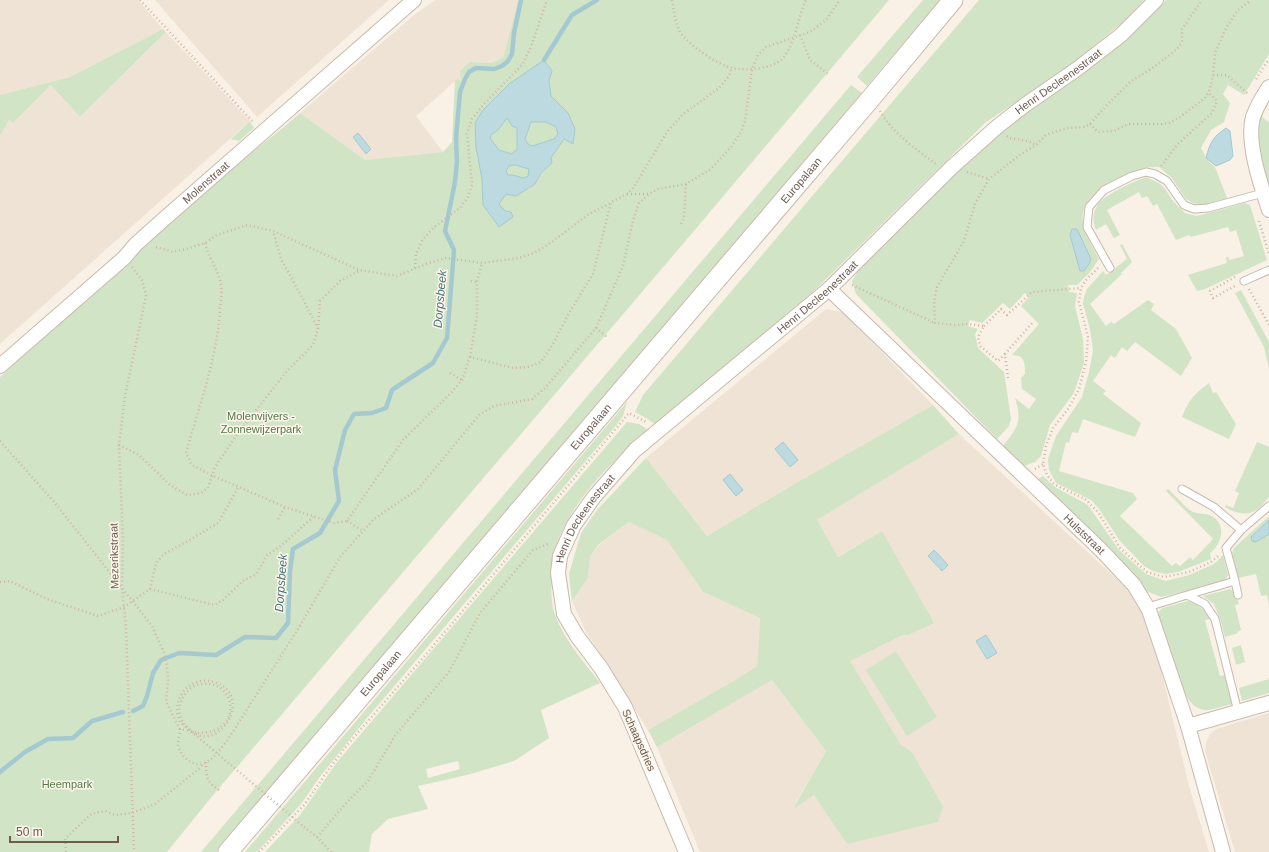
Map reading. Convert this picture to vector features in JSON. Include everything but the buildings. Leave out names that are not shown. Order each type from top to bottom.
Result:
[{"type":"main road","name":"Europalaan","points":[[228,852],[953,0]]},
{"type":"street","name":"Molenstraat","points":[[0,366],[124,258],[136,244],[176,208],[414,0]]},
{"type":"street","name":"Henri Decleenestraat","points":[[576,636],[564,614],[558,573],[560,556],[574,524],[594,497],[635,450],[829,289],[952,167],[992,131],[1025,105],[1076,70],[1121,35],[1156,0]]},
{"type":"street","points":[[1269,87],[1259,102],[1253,118],[1251,142],[1263,193],[1269,210]]},
{"type":"street","name":"Hulststraat","points":[[829,289],[1100,550],[1134,586],[1148,607],[1188,726],[1223,852]]},
{"type":"street","name":"Schaapsdries","points":[[576,636],[601,668],[625,707],[686,852]]},
{"type":"street","points":[[1188,726],[1269,703]]},
{"type":"lane","points":[[1110,268],[1087,227],[1089,207],[1104,190],[1132,176],[1146,172],[1155,174],[1167,181],[1184,205],[1194,209],[1208,208],[1263,193]]},
{"type":"lane","points":[[1244,281],[1269,270]]},
{"type":"lane","points":[[1182,489],[1214,507],[1241,530]]},
{"type":"lane","points":[[1238,595],[1226,548],[1241,530],[1269,506]]},
{"type":"lane","points":[[1148,607],[1235,581]]},
{"type":"lane","points":[[1187,595],[1205,604],[1216,619],[1238,712]]},
{"type":"path","points":[[140,0],[258,127]]},
{"type":"path","points":[[415,268],[416,254],[422,241],[433,228],[461,207],[468,198],[472,185],[467,134],[472,119],[484,104],[522,65],[531,47],[547,0]]},
{"type":"path","points":[[672,0],[675,19],[681,33],[691,44],[716,61],[732,68],[752,69],[774,65],[782,59],[793,38],[801,10],[806,0]]},
{"type":"path","points":[[66,852],[65,839],[91,814],[105,811],[115,815],[132,813],[155,804],[203,764],[214,757],[227,741],[298,629],[340,557],[374,519],[418,489],[479,415],[494,406],[532,399],[545,388],[596,328],[623,266],[633,220],[639,203],[649,194],[658,189],[686,184],[711,169],[731,147],[741,132],[752,69],[758,55],[766,47],[810,32],[826,20],[840,0]]},
{"type":"path","points":[[935,323],[934,301],[937,287],[964,241],[975,204],[990,179],[1020,155],[1036,145],[1046,135],[1067,128],[1085,127],[1090,124],[1130,82],[1154,67],[1176,49],[1182,42],[1182,29],[1202,0]]},
{"type":"path","points":[[1090,124],[1098,132],[1114,131],[1128,124],[1169,123],[1180,117],[1205,98],[1213,75],[1215,53],[1226,28],[1238,10],[1251,0]]},
{"type":"path","points":[[800,35],[810,60],[828,74]]},
{"type":"path","points":[[1259,75],[1269,59]]},
{"type":"path","points":[[156,247],[173,252],[205,243],[217,234],[247,225],[273,231],[359,270],[397,276],[415,268],[446,258],[482,262],[518,258],[534,253],[549,244],[589,214],[627,194],[634,187],[667,132],[682,115],[719,88],[729,76],[732,68]]},
{"type":"path","points":[[1213,75],[1227,75],[1248,94]]},
{"type":"path","points":[[1155,174],[1177,145],[1212,113],[1218,101],[1208,92]]},
{"type":"path","points":[[878,108],[885,120],[911,145],[937,165],[942,165]]},
{"type":"path","points":[[1006,134],[1009,138],[1028,141],[1036,145]]},
{"type":"path","points":[[963,171],[990,179]]},
{"type":"path","points":[[681,224],[684,218],[686,184]]},
{"type":"path","points":[[627,194],[649,194]]},
{"type":"path","points":[[470,357],[513,368],[528,367],[541,362],[553,344],[569,313],[594,274],[611,202]]},
{"type":"path","points":[[273,231],[281,259],[318,329]]},
{"type":"path","points":[[205,243],[207,253],[217,269],[222,286],[219,323],[214,352],[186,454],[192,465],[211,475],[285,507],[334,523],[346,521],[363,531]]},
{"type":"path","points":[[1106,261],[1085,280],[1081,288],[1079,302],[1088,337],[1086,362],[1079,389],[1068,409],[1053,428],[1046,446],[1043,464],[1047,475],[1054,484],[1085,499],[1098,512],[1120,548],[1147,572],[1164,577],[1189,572],[1211,562],[1226,548]]},
{"type":"path","points":[[346,521],[403,440],[451,393],[462,380],[470,357],[477,316],[477,282],[482,262]]},
{"type":"path","name":"Mezerikstraat","points":[[132,267],[142,280],[146,296],[125,396],[119,445],[123,540],[122,588],[134,852]]},
{"type":"path","points":[[1237,286],[1213,298],[1210,291],[1252,268],[1256,275]]},
{"type":"path","points":[[119,445],[139,455],[170,485],[187,495],[201,493],[208,488],[211,475],[215,467],[238,433],[287,371],[313,345],[318,329],[320,301],[340,282],[359,270]]},
{"type":"path","points":[[471,281],[477,282]]},
{"type":"path","points":[[1244,281],[1269,325]]},
{"type":"path","points":[[851,285],[935,323],[955,326],[967,324],[984,326]]},
{"type":"path","points":[[1034,322],[998,361],[980,346],[978,337],[984,326],[1001,309],[1007,315],[1032,292],[1081,288]]},
{"type":"path","points":[[596,328],[607,337]]},
{"type":"path","points":[[1005,354],[1008,378]]},
{"type":"path","points":[[450,373],[462,380]]},
{"type":"path","points":[[259,852],[304,805],[348,744],[429,651],[628,413],[650,424]]},
{"type":"path","points":[[642,427],[646,422]]},
{"type":"path","points":[[0,440],[56,503],[152,626],[164,653],[168,680],[166,702],[180,729],[178,744],[182,755],[192,763],[203,764]]},
{"type":"path","points":[[0,582],[10,582],[47,599],[98,616],[124,607],[150,589],[156,563],[164,554],[218,522],[239,486]]},
{"type":"path","points":[[278,520],[285,507]]},
{"type":"path","points":[[150,589],[214,605],[223,600],[244,580],[255,575],[266,556],[282,545],[313,517]]},
{"type":"path","points":[[317,837],[349,800],[368,781],[396,734],[449,672],[480,613],[533,550],[549,543],[552,537]]},
{"type":"path","points":[[180,729],[198,733],[210,733],[217,730],[228,719],[230,707],[228,696],[225,692],[214,685],[201,684],[188,691],[180,703],[182,723],[193,733],[204,736],[216,733],[225,726],[232,712],[232,699],[228,692],[217,683],[203,681],[187,686],[183,691],[176,709],[180,722],[304,826],[317,837],[331,852]]},
{"type":"path","points":[[206,762],[206,775],[211,785],[221,791]]},
{"type":"shaded area","points":[[0,0],[138,0],[163,29],[70,77],[0,95]]},
{"type":"shaded area","points":[[155,0],[389,0],[257,117]]},
{"type":"shaded area","points":[[435,0],[518,0],[503,58],[491,63],[470,62],[461,81],[456,79],[416,116],[443,152],[365,160],[300,113],[413,16]]},
{"type":"shaded area","points":[[166,32],[250,121],[0,344],[0,136],[9,120],[13,123],[51,85],[80,117]]},
{"type":"shaded area","points":[[826,309],[843,312],[933,405],[796,483],[707,536],[646,458]]},
{"type":"shaded area","points":[[959,434],[1131,592],[1141,608],[1158,657],[1189,786],[1209,852],[700,852],[657,747],[772,680],[826,751],[793,808],[814,795],[943,806],[912,752],[901,746],[849,661],[903,635],[908,635],[882,531],[837,557],[817,520]]},
{"type":"shaded area","points":[[629,522],[667,540],[703,592],[760,618],[757,666],[648,730],[586,632],[572,601],[588,578],[590,557],[599,545]]},
{"type":"shaded area","points":[[1269,713],[1269,852],[1235,852],[1205,751],[1206,742],[1210,734],[1216,729]]},
{"type":"green space","name":"Molenvijvers - Zonnewijzerpark","points":[[518,0],[889,0],[214,794],[167,852],[0,852],[0,377],[97,290],[135,251],[223,175],[300,113],[365,160],[443,152],[452,142],[455,80],[458,79],[461,81],[460,71],[470,62],[491,63],[503,58]]},
{"type":"green space","points":[[923,0],[940,0],[867,86],[857,77]]},
{"type":"green space","points":[[979,0],[1144,0],[1123,22],[1072,64],[985,123],[817,288],[656,425],[635,412],[643,395]]},
{"type":"green space","points":[[1166,0],[1269,0],[1269,54],[1244,95],[1228,85],[1223,94],[1230,103],[1224,122],[1211,130],[1201,148],[1208,161],[1215,167],[1227,198],[1203,205],[1195,204],[1186,199],[1171,177],[1159,167],[1150,167],[1142,168],[1124,175],[1106,185],[1090,198],[1083,213],[1083,225],[1087,237],[1099,259],[1090,272],[1077,285],[1068,285],[1069,292],[1077,293],[1075,306],[1083,339],[1084,363],[1074,393],[1050,425],[1041,456],[1035,462],[1024,466],[1019,464],[1002,447],[1017,425],[1018,413],[1015,398],[1029,409],[1036,399],[1022,389],[1021,378],[1025,374],[1024,363],[1020,356],[1012,355],[1039,324],[1021,306],[1029,297],[1025,293],[1010,309],[1003,303],[982,323],[970,320],[968,326],[978,329],[975,334],[978,348],[1004,372],[1011,419],[1009,426],[997,439],[856,294],[852,281],[861,266],[951,177],[1024,112],[1086,71],[1129,38]]},
{"type":"green space","points":[[163,29],[166,32],[80,117],[51,85],[13,123],[9,120],[0,136],[0,95],[70,77]]},
{"type":"green space","points":[[851,85],[862,93],[217,852],[201,852]]},
{"type":"green space","points":[[1261,114],[1263,118],[1269,122],[1269,190],[1260,158],[1256,122]]},
{"type":"green space","points":[[250,121],[254,128],[239,141],[231,139]]},
{"type":"green space","points":[[1146,177],[1159,183],[1166,190],[1172,200],[1185,213],[1197,216],[1245,203],[1250,205],[1267,260],[1205,289],[1197,291],[1188,275],[1227,263],[1226,257],[1230,260],[1244,256],[1236,230],[1230,232],[1228,227],[1191,237],[1189,235],[1176,240],[1157,204],[1153,206],[1147,196],[1142,198],[1139,192],[1107,210],[1120,235],[1114,238],[1106,224],[1096,230],[1094,215],[1095,209],[1100,202],[1119,189]]},
{"type":"green space","points":[[1122,244],[1132,262],[1121,273],[1122,274],[1090,304],[1106,326],[1111,322],[1114,324],[1148,300],[1154,304],[1151,310],[1176,329],[1192,358],[1181,376],[1135,342],[1127,351],[1122,347],[1115,358],[1111,355],[1093,381],[1106,391],[1103,394],[1141,423],[1135,437],[1083,419],[1078,433],[1072,432],[1069,443],[1066,442],[1059,471],[1133,493],[1137,499],[1120,516],[1172,566],[1176,563],[1180,566],[1190,557],[1193,560],[1213,539],[1166,491],[1168,489],[1191,511],[1195,513],[1207,514],[1215,518],[1221,528],[1221,533],[1218,544],[1210,553],[1211,559],[1178,572],[1165,574],[1153,571],[1144,566],[1120,541],[1099,509],[1091,500],[1056,483],[1049,470],[1048,459],[1056,436],[1082,397],[1089,372],[1093,351],[1090,329],[1083,304],[1084,297],[1087,289],[1103,271],[1106,275],[1127,259],[1120,245]]},
{"type":"green space","points":[[1241,290],[1269,342],[1269,369],[1264,347],[1235,293]]},
{"type":"green space","points":[[1209,383],[1213,393],[1216,392],[1236,424],[1229,439],[1182,417],[1192,398]]},
{"type":"green space","points":[[627,402],[623,416],[618,423],[367,718],[319,778],[301,804],[257,852],[245,852]]},
{"type":"green space","points":[[933,405],[959,434],[817,520],[838,557],[882,531],[934,623],[908,635],[903,635],[850,661],[901,745],[912,752],[943,806],[938,822],[847,844],[814,795],[793,809],[826,751],[772,680],[657,747],[648,730],[757,666],[760,618],[703,592],[667,540],[629,522],[598,545],[590,557],[588,578],[572,601],[569,574],[581,533],[597,510],[646,458],[707,536],[796,483]]},
{"type":"green space","points":[[627,422],[639,424],[648,430],[620,455],[594,482],[572,512],[556,546],[551,587],[552,604],[555,615],[569,642],[600,683],[541,710],[549,738],[514,761],[467,775],[418,786],[428,809],[388,819],[372,834],[369,852],[265,852],[300,815],[337,762]],"holes":[[[458,761],[460,769],[428,778],[426,769]]]},
{"type":"green space","points":[[1257,442],[1269,447],[1269,497],[1259,508],[1250,513],[1233,511],[1225,507],[1226,505],[1233,508],[1239,493],[1235,491]]},
{"type":"green space","points":[[1043,476],[1055,487],[1088,505],[1119,550],[1146,574],[1166,581],[1189,575],[1214,564],[1223,555],[1228,575],[1225,581],[1161,597],[1144,590],[1035,481]]},
{"type":"green space","points":[[1269,516],[1269,520],[1251,537],[1256,542],[1269,534],[1269,606],[1267,595],[1261,596],[1256,574],[1238,578],[1232,553],[1234,548]]},
{"type":"green space","points":[[1230,589],[1234,592],[1235,598],[1237,598],[1239,604],[1235,605],[1241,630],[1237,632],[1238,633],[1225,637],[1214,604],[1203,596]]},
{"type":"green space","points":[[1188,601],[1201,607],[1210,619],[1205,620],[1220,676],[1225,675],[1232,704],[1211,710],[1200,709],[1190,701],[1185,694],[1159,620],[1159,611],[1162,608]]},
{"type":"green space","points":[[1241,645],[1245,662],[1236,665],[1232,648]]},
{"type":"green space","points":[[896,651],[937,717],[907,736],[866,670]]},
{"type":"green space","points":[[1269,679],[1269,693],[1242,701],[1239,688]]},
{"type":"water","points":[[544,60],[552,71],[549,80],[551,96],[568,113],[575,129],[573,144],[564,139],[551,158],[552,163],[541,173],[535,184],[516,196],[506,194],[499,204],[505,211],[511,212],[513,217],[499,227],[483,205],[482,179],[476,147],[475,123],[483,110],[509,84]],"holes":[[[507,118],[512,126],[517,128],[517,149],[512,154],[499,150],[490,138],[491,135],[498,130]],[[531,122],[546,122],[556,127],[558,134],[554,139],[532,146],[528,144],[525,139]],[[515,165],[529,169],[528,176],[523,178],[508,175],[506,171],[509,166]]]},
{"type":"water","points":[[1226,128],[1230,131],[1233,156],[1230,160],[1216,166],[1206,158],[1213,140]]},
{"type":"water","points":[[358,133],[371,149],[366,154],[353,137]]},
{"type":"water","points":[[1072,229],[1077,229],[1091,259],[1084,271],[1080,271],[1070,235]]},
{"type":"water","points":[[783,442],[798,460],[790,467],[775,449]]},
{"type":"water","points":[[730,474],[743,490],[736,496],[723,480]]},
{"type":"water","points":[[1269,520],[1269,534],[1256,542],[1252,541],[1251,537]]},
{"type":"water","points":[[934,550],[948,565],[942,571],[928,556]]},
{"type":"water","points":[[986,635],[997,653],[987,659],[976,641]]},
{"type":"waterway","name":"Dorpsbeek","points":[[133,711],[143,706],[153,673],[161,660],[179,653],[216,655],[245,637],[276,638],[288,623],[290,571],[293,549],[320,533],[339,501],[335,470],[345,430],[354,414],[372,413],[386,408],[392,390],[433,363],[447,338],[454,250],[445,231],[455,182],[457,161],[456,138],[460,92],[469,72],[476,68],[494,69],[502,66],[508,61],[512,54],[514,33],[521,0]]},
{"type":"waterway","points":[[544,60],[572,15],[597,0]]},
{"type":"waterway","name":"Dorpsbeek","points":[[0,772],[25,752],[48,739],[73,738],[92,721],[123,712]]},
{"type":"park label","name":"Heempark","points":[[67,784]]}]
